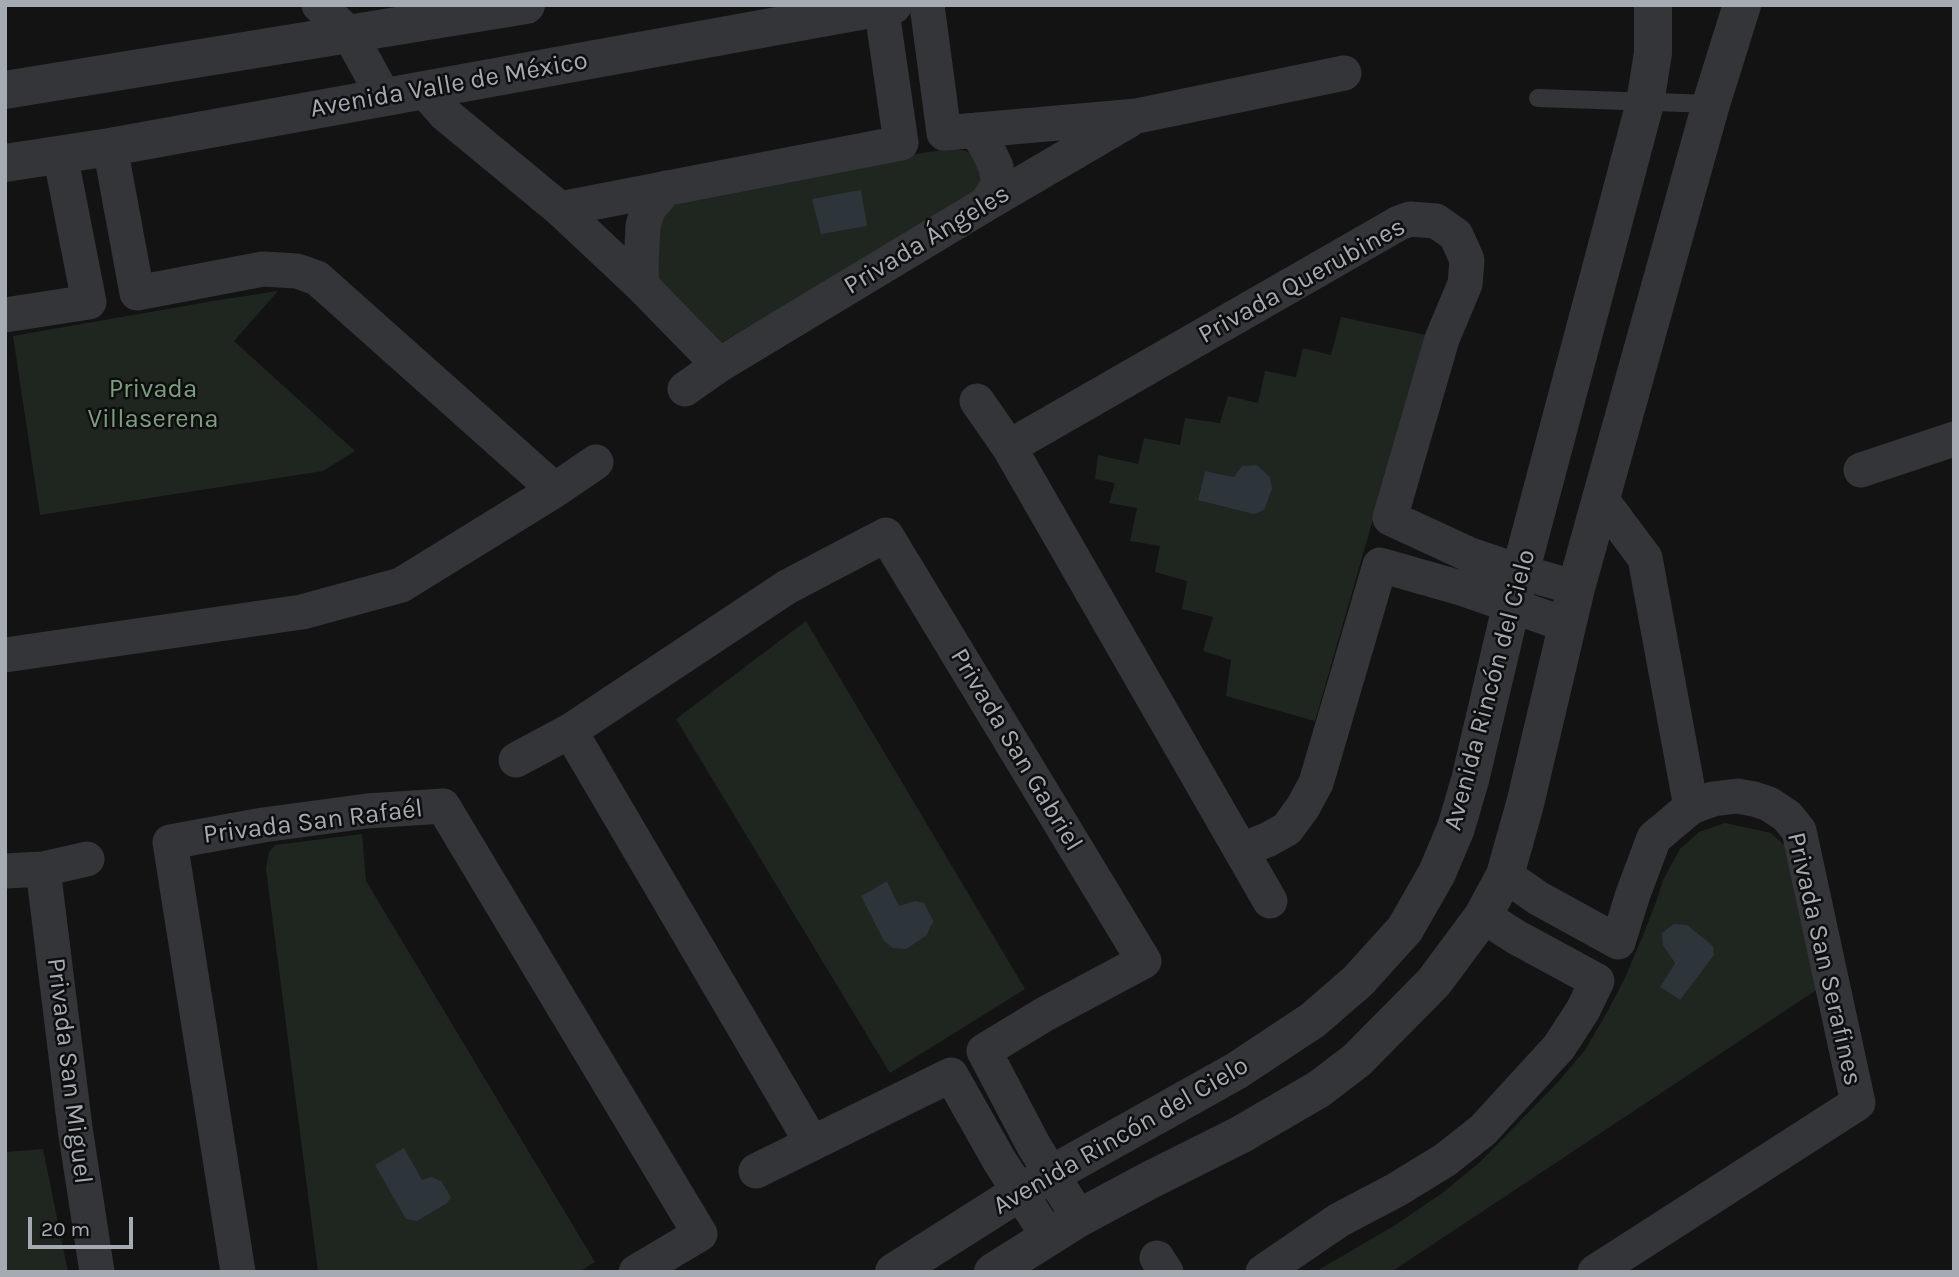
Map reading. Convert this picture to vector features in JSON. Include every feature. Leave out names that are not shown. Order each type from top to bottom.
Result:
[{"type":"street","points":[[319,5],[350,35],[384,97]]},
{"type":"street","points":[[5,90],[526,5]]},
{"type":"street","name":"Privada Ángeles","points":[[927,5],[944,134],[1137,116],[1344,73]]},
{"type":"street","name":"Avenida Rincón del Cielo","points":[[894,1272],[1036,1184],[1236,1071],[1313,1020],[1358,981],[1405,929],[1437,873],[1470,780],[1516,589],[1644,103],[1653,53],[1653,5]]},
{"type":"street","name":"Avenida Rincón del Cielo","points":[[993,1272],[1064,1227],[1240,1135],[1320,1089],[1357,1060],[1434,982],[1483,916],[1505,875],[1525,804],[1576,588],[1711,104],[1742,5]]},
{"type":"street","points":[[560,209],[901,143],[886,6]]},
{"type":"street","name":"Avenida Valle de México","points":[[5,163],[110,147],[886,6]]},
{"type":"street","points":[[424,90],[445,114],[560,209],[642,286],[719,365]]},
{"type":"street","name":"Privada Ángeles","points":[[685,389],[719,365],[1137,116]]},
{"type":"street","points":[[976,130],[996,167],[999,184],[986,204]]},
{"type":"street","points":[[110,147],[137,293],[264,269],[297,271],[317,278],[555,490]]},
{"type":"street","points":[[5,315],[89,302],[60,154]]},
{"type":"street","points":[[642,286],[643,226],[648,209],[666,188]]},
{"type":"street","name":"Privada Querubines","points":[[1009,447],[1399,223],[1410,219],[1436,221],[1456,235],[1467,260],[1465,284],[1442,339],[1390,518],[1468,554],[1567,625]]},
{"type":"street","points":[[977,401],[1009,447],[1270,901]]},
{"type":"street","points":[[1861,470],[1954,439]]},
{"type":"street","points":[[5,654],[302,612],[401,585],[596,462]]},
{"type":"street","points":[[1601,499],[1645,558],[1691,807]]},
{"type":"street","name":"Privada San Gabriel","points":[[516,760],[570,730],[788,587],[886,535],[1144,961],[1045,1014],[984,1051],[1036,1184]]},
{"type":"street","name":"Privada Querubines","points":[[1241,850],[1287,829],[1303,807],[1315,783],[1380,565],[1464,589],[1576,588]]},
{"type":"street","points":[[570,730],[812,1143]]},
{"type":"street","name":"Privada San Serafines","points":[[1505,875],[1538,898],[1618,942],[1654,838],[1691,807],[1713,799],[1737,796],[1754,799],[1769,803],[1787,816],[1799,831],[1858,1103],[1595,1272]]},
{"type":"street","name":"Privada San Rafaél","points":[[238,1272],[170,842],[341,814],[443,806],[700,1234],[636,1272]]},
{"type":"street","points":[[5,871],[43,870],[88,859]]},
{"type":"street","name":"Privada San Miguel","points":[[43,870],[75,1128],[97,1272]]},
{"type":"street","points":[[1263,1272],[1339,1220],[1445,1160],[1483,1130],[1559,1047],[1583,1010],[1597,981],[1483,916]]},
{"type":"street","name":"Privada San Gabriel","points":[[756,1171],[951,1075],[1036,1184],[1064,1227]]},
{"type":"lane","points":[[1538,98],[1711,104]]},
{"type":"green space","points":[[953,148],[966,151],[977,158],[986,190],[712,348],[640,278],[650,201],[691,191]]},
{"type":"green space","name":"Privada Villaserena","points":[[278,291],[234,341],[355,451],[323,471],[40,515],[13,336]]},
{"type":"green space","points":[[1341,317],[1426,335],[1315,721],[1226,696],[1231,660],[1203,651],[1213,617],[1182,609],[1187,581],[1155,572],[1160,546],[1130,541],[1137,508],[1109,503],[1115,483],[1095,479],[1098,455],[1138,464],[1144,438],[1180,445],[1185,418],[1220,423],[1228,396],[1258,403],[1265,371],[1296,377],[1303,348],[1331,355]],"holes":[[[1257,465],[1270,477],[1198,500],[1205,471],[1234,477]]]},
{"type":"green space","points":[[806,621],[1025,989],[890,1073],[676,719]],"holes":[[[887,881],[899,906],[928,913],[934,922],[930,927],[861,896]]]},
{"type":"green space","points":[[1725,823],[1771,833],[1796,856],[1818,989],[1391,1272],[1315,1272],[1397,1224],[1445,1191],[1479,1163],[1559,1081],[1585,1050],[1605,1016],[1642,938],[1663,880],[1680,849],[1699,832]],"holes":[[[1675,963],[1680,1000],[1660,987]]]},
{"type":"green space","points":[[362,834],[366,881],[595,1262],[579,1272],[318,1272],[266,869],[269,852],[275,845]],"holes":[[[404,1149],[422,1181],[375,1166]]]},
{"type":"green space","points":[[43,1149],[68,1272],[5,1272],[5,1152]]},
{"type":"shaded area","points":[[861,190],[867,226],[821,234],[812,199]]},
{"type":"shaded area","points":[[1257,465],[1270,477],[1272,489],[1264,510],[1254,514],[1198,500],[1205,471],[1234,477],[1242,466]]},
{"type":"shaded area","points":[[887,881],[899,906],[915,901],[924,903],[934,922],[927,935],[906,949],[893,948],[884,941],[861,896]]},
{"type":"shaded area","points":[[1674,924],[1687,925],[1713,946],[1714,955],[1680,1000],[1660,987],[1675,963],[1663,945],[1662,933]]},
{"type":"shaded area","points":[[404,1148],[422,1180],[431,1177],[441,1181],[451,1197],[447,1203],[417,1221],[406,1219],[375,1165]]}]
